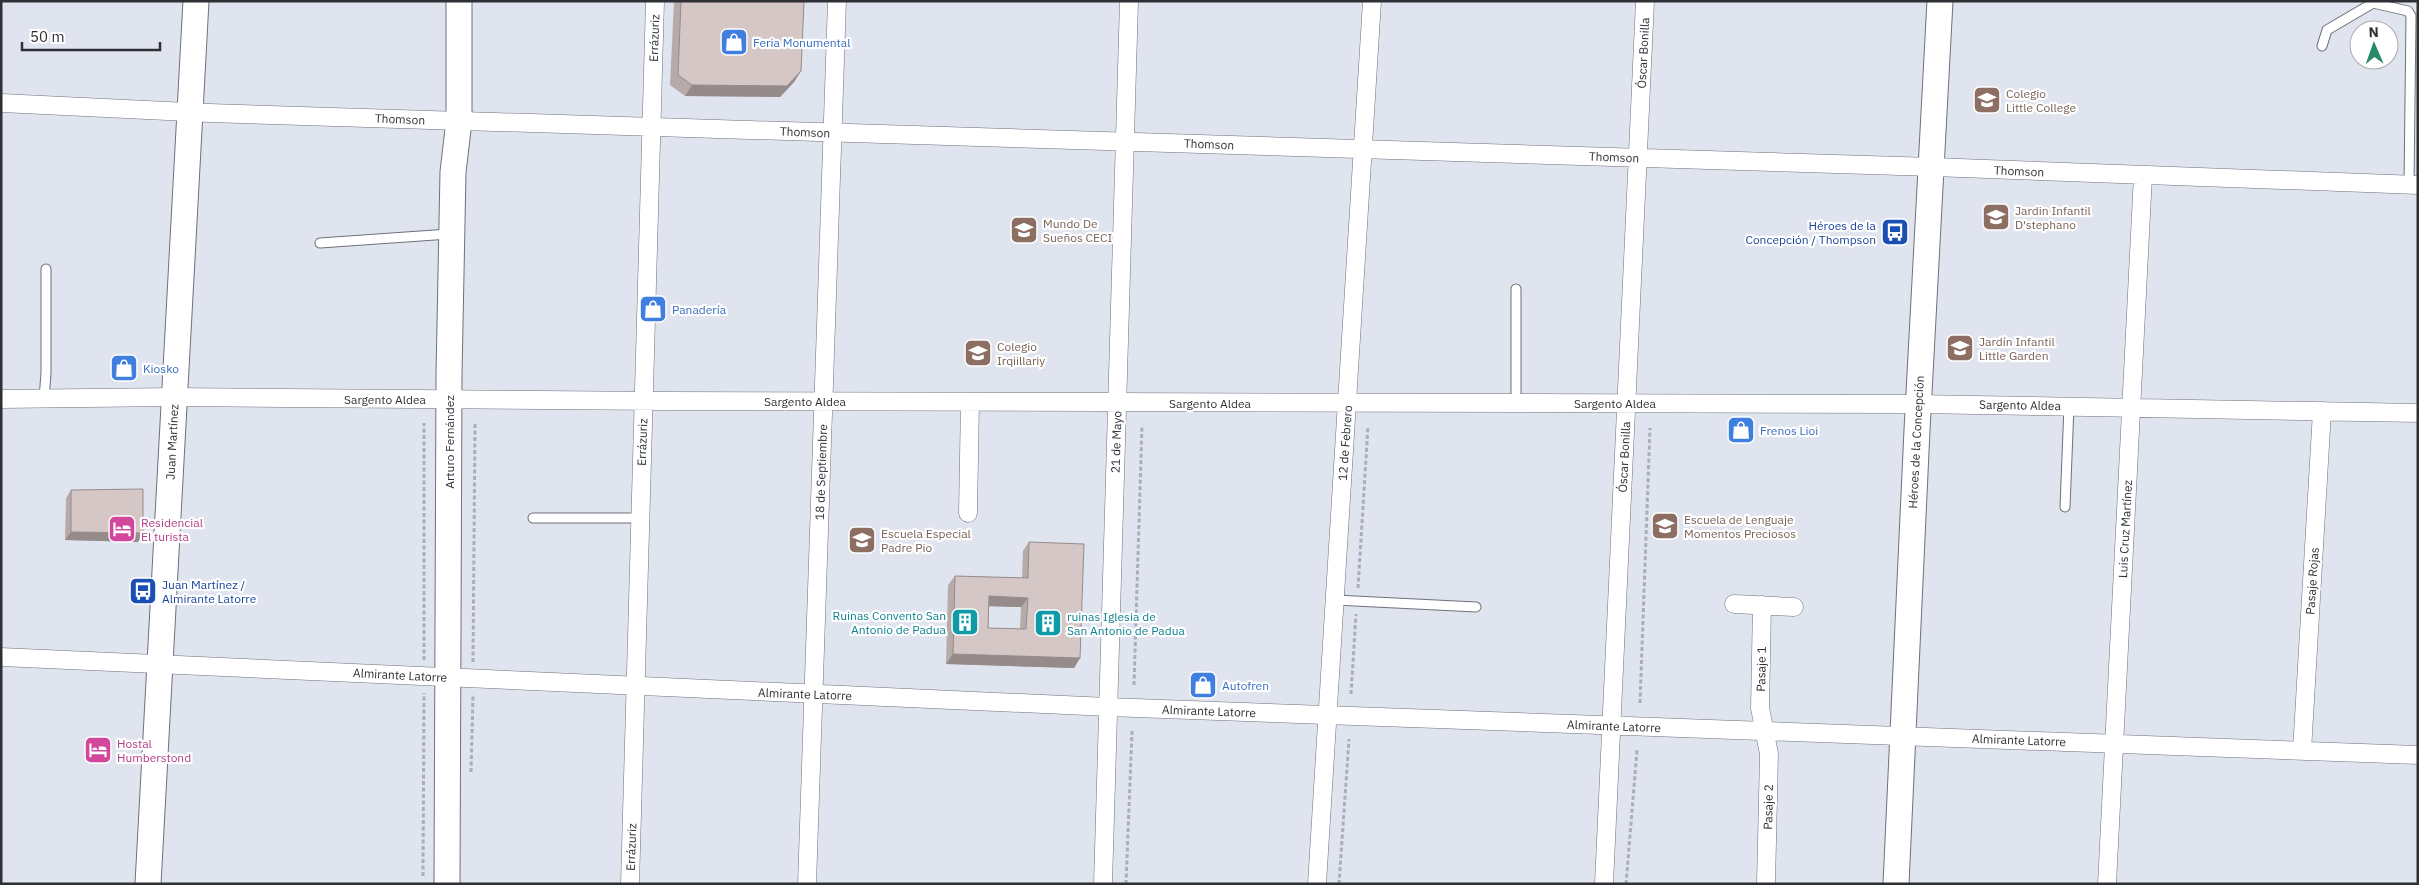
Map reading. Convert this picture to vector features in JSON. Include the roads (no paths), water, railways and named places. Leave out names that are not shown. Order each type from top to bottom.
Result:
[{"type":"main road","name":"Juan Martínez","points":[[148,884],[196,1]]},
{"type":"main road","name":"Arturo Fernández","points":[[447,884],[449,400],[453,172],[459,121],[460,1]]},
{"type":"main road","name":"Héroes de la Concepción","points":[[1896,884],[1918,404],[1933,167],[1940,1]]},
{"type":"street","name":"Errázuriz","points":[[630,884],[655,1]]},
{"type":"street","name":"18 de Septiembre","points":[[807,884],[837,1]]},
{"type":"street","name":"21 de Mayo","points":[[1103,884],[1129,1]]},
{"type":"street","name":"12 de Febrero","points":[[1317,884],[1372,1]]},
{"type":"street","name":"Óscar Bonilla","points":[[1604,884],[1645,1]]},
{"type":"street","name":"Thomson","points":[[1,103],[190,112],[1933,167],[2413,185]]},
{"type":"street","name":"Luis Cruz Martínez","points":[[2107,884],[2142,175]]},
{"type":"street","name":"Sargento Aldea","points":[[1,399],[175,397],[644,401],[1918,404],[2418,413]]},
{"type":"street","points":[[968,513],[970,402]]},
{"type":"street","name":"Pasaje Rojas","points":[[2302,751],[2322,411]]},
{"type":"street","points":[[1734,604],[1794,607]]},
{"type":"street","name":"Pasaje 1","points":[[1762,605],[1760,708],[1765,731]]},
{"type":"street","name":"Almirante Latorre","points":[[1,657],[1108,707],[2418,755]]},
{"type":"street","name":"Pasaje 2","points":[[1765,731],[1769,754],[1766,884]]},
{"type":"lane","points":[[2322,46],[2327,30],[2373,2],[2408,11],[2411,16],[2413,185]]},
{"type":"lane","points":[[320,243],[452,234]]},
{"type":"lane","points":[[44,399],[46,373],[46,270]]},
{"type":"lane","points":[[1516,289],[1516,403]]},
{"type":"lane","points":[[2065,507],[2070,406]]},
{"type":"lane","points":[[533,518],[640,518]]},
{"type":"lane","points":[[1335,600],[1476,607]]},
{"type":"place","name":"Feria Monumental","points":[[734,42]]},
{"type":"place","name":"Colegio Little College","points":[[1987,100]]},
{"type":"place","name":"Jardin Infantil D'stephano","points":[[1996,217]]},
{"type":"place","name":"Mundo De Sueños CECI","points":[[1024,230]]},
{"type":"place","name":"Héroes de la Concepción / Thompson","points":[[1895,232]]},
{"type":"place","name":"Panadería","points":[[653,309]]},
{"type":"place","name":"Jardín Infantil Little Garden","points":[[1960,348]]},
{"type":"place","name":"Colegio Irqiillariy","points":[[978,353]]},
{"type":"place","name":"Kiosko","points":[[124,368]]},
{"type":"place","name":"Frenos Lioi","points":[[1741,430]]},
{"type":"place","name":"Escuela de Lenguaje Momentos Preciosos","points":[[1665,526]]},
{"type":"place","name":"Residencial El turista","points":[[122,529]]},
{"type":"place","name":"Escuela Especial Padre Pio","points":[[862,540]]},
{"type":"place","name":"Juan Martínez / Almirante Latorre","points":[[143,591]]},
{"type":"place","name":"Ruinas Convento San Antonio de Padua","points":[[965,622]]},
{"type":"place","name":"ruinas Iglesia de San Antonio de Padua","points":[[1048,623]]},
{"type":"place","name":"Autofren","points":[[1203,685]]},
{"type":"place","name":"Hostal Humberstond","points":[[98,750]]}]
